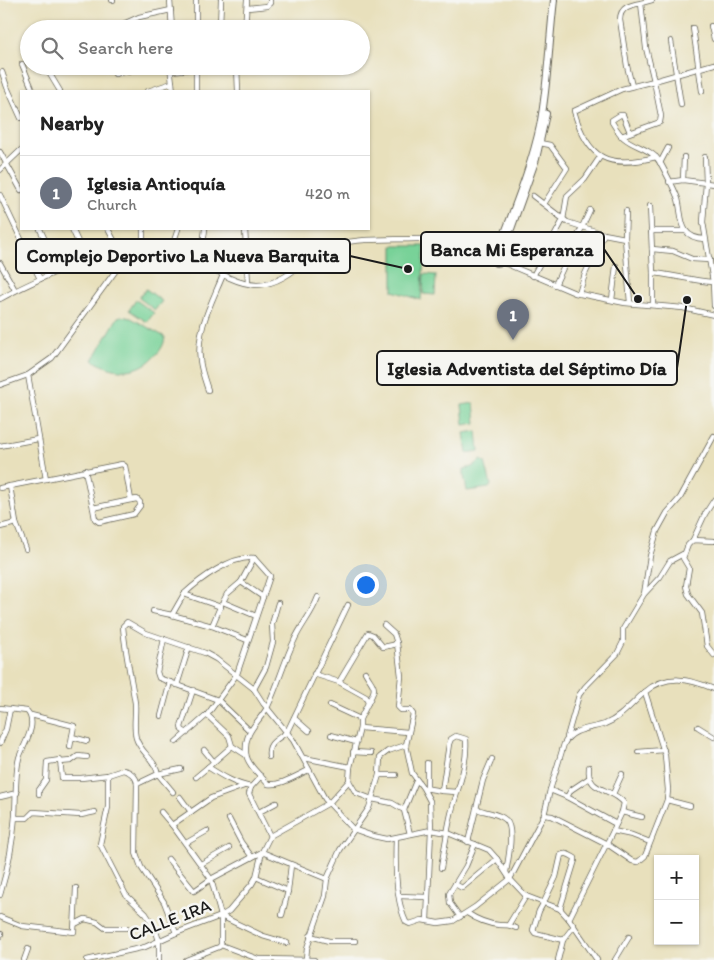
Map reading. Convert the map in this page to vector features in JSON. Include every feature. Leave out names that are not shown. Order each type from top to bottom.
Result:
[{"type":"street","points":[[170,0],[172,20]]},
{"type":"street","points":[[196,0],[196,20]]},
{"type":"street","points":[[220,20],[221,0]]},
{"type":"street","points":[[246,20],[247,0]]},
{"type":"street","points":[[248,8],[267,6],[270,0]]},
{"type":"street","points":[[498,258],[526,190],[540,143],[556,0]]},
{"type":"street","points":[[632,86],[626,66],[620,13],[625,8],[652,0]]},
{"type":"street","points":[[621,136],[660,122],[661,116],[646,48],[641,3]]},
{"type":"street","points":[[132,20],[171,10]]},
{"type":"street","points":[[711,26],[714,39]]},
{"type":"street","points":[[693,28],[702,91]]},
{"type":"street","points":[[671,41],[681,105]]},
{"type":"street","points":[[656,157],[623,163],[600,157],[590,147],[584,137],[574,110],[622,89],[714,64]]},
{"type":"street","points":[[2,72],[20,116]]},
{"type":"street","points":[[26,75],[33,90]]},
{"type":"street","points":[[50,75],[59,90]]},
{"type":"street","points":[[171,75],[174,90]]},
{"type":"street","points":[[196,75],[196,90]]},
{"type":"street","points":[[237,75],[238,90]]},
{"type":"street","points":[[151,90],[172,83]]},
{"type":"street","points":[[630,132],[623,115],[612,121],[621,136],[647,150],[660,162],[678,199],[681,221],[685,231]]},
{"type":"street","points":[[498,258],[542,127]]},
{"type":"street","points":[[540,143],[550,145],[566,168],[544,204]]},
{"type":"street","points":[[660,162],[668,148]]},
{"type":"street","points":[[0,170],[20,151]]},
{"type":"street","points":[[0,152],[20,188]]},
{"type":"street","points":[[533,276],[563,220],[567,196],[585,180],[600,157]]},
{"type":"street","points":[[683,180],[684,157]]},
{"type":"street","points":[[705,157],[706,183],[703,222],[713,282],[714,306]]},
{"type":"street","points":[[669,182],[683,180],[714,184]]},
{"type":"street","points":[[0,195],[40,279]]},
{"type":"street","points":[[534,196],[563,220],[583,228],[625,238]]},
{"type":"street","points":[[650,206],[653,305]]},
{"type":"street","points":[[555,285],[590,210]]},
{"type":"street","points":[[626,211],[625,238],[630,303]]},
{"type":"street","points":[[40,230],[59,271]]},
{"type":"street","points":[[72,230],[86,259]]},
{"type":"street","points":[[109,230],[118,248]]},
{"type":"street","points":[[143,230],[143,245]]},
{"type":"street","points":[[172,246],[178,230]]},
{"type":"street","points":[[201,261],[205,230]]},
{"type":"street","points":[[245,230],[248,283]]},
{"type":"street","points":[[651,230],[685,231],[698,239],[705,239]]},
{"type":"street","points":[[579,294],[585,274],[604,234]]},
{"type":"street","points":[[0,299],[15,290],[86,259],[118,248],[143,245],[172,246],[223,275],[258,285],[290,275],[321,249],[343,243],[443,239],[459,240],[476,245],[533,276],[579,294],[630,303],[683,308],[714,315]]},
{"type":"street","points":[[0,385],[28,375],[52,358],[132,247]]},
{"type":"street","points":[[652,249],[673,251],[692,259],[710,260]]},
{"type":"street","points":[[0,263],[15,290]]},
{"type":"street","points":[[612,300],[616,266]]},
{"type":"street","points":[[653,273],[713,282]]},
{"type":"street","points":[[208,390],[199,357],[202,332],[206,313],[223,275]]},
{"type":"street","points":[[28,375],[46,479]]},
{"type":"street","points":[[644,594],[653,542],[657,531],[667,513],[680,498],[714,436]]},
{"type":"street","points":[[0,446],[38,439]]},
{"type":"street","points":[[0,488],[119,464],[124,465],[131,500]]},
{"type":"street","points":[[85,470],[95,519],[99,522],[134,514],[140,506],[140,502],[137,499],[93,508]]},
{"type":"street","points":[[10,486],[16,524],[26,549]]},
{"type":"street","points":[[714,500],[693,540],[683,554],[683,561],[689,568],[686,586],[688,594],[702,613],[707,646],[714,655]]},
{"type":"street","points":[[0,527],[16,524]]},
{"type":"street","points":[[693,540],[714,541]]},
{"type":"street","points":[[396,838],[397,886],[406,922],[410,924],[422,920],[444,923],[454,921],[510,879],[544,815],[579,695],[617,654],[623,642],[623,630],[644,594],[660,577],[670,561],[683,554]]},
{"type":"street","points":[[172,616],[184,594],[196,582],[240,558],[254,558],[270,576],[237,674],[207,715],[176,742]]},
{"type":"street","points":[[212,626],[227,594],[241,582],[254,558]]},
{"type":"street","points":[[241,582],[263,597]]},
{"type":"street","points":[[184,594],[222,604],[256,616]]},
{"type":"street","points":[[309,770],[270,785],[248,762],[246,755],[249,730],[267,708],[293,643],[312,612],[318,597]]},
{"type":"street","points":[[254,689],[266,667],[273,642],[272,624],[278,603]]},
{"type":"street","points":[[269,757],[268,749],[271,744],[287,732],[348,605]]},
{"type":"street","points":[[153,611],[212,626],[248,640]]},
{"type":"street","points":[[173,792],[158,774],[154,764],[140,748],[136,739],[135,704],[125,653],[123,626],[125,623],[130,623],[146,633],[190,647],[216,659],[254,689],[287,732],[329,803],[353,829],[387,839],[431,830],[448,833],[489,850],[510,879],[526,896],[560,909],[597,960]]},
{"type":"street","points":[[384,625],[394,634],[397,643],[401,676],[398,707],[400,710],[410,710],[413,714],[406,745],[412,773],[416,780],[425,788],[457,792]]},
{"type":"street","points":[[339,682],[368,633],[383,647],[397,643]]},
{"type":"street","points":[[164,639],[157,675],[159,678],[218,700],[249,730]]},
{"type":"street","points":[[177,685],[190,647]]},
{"type":"street","points":[[365,672],[375,687],[360,719],[360,728],[353,752],[349,781],[355,792],[372,799],[392,803],[404,810]]},
{"type":"street","points":[[314,674],[339,682],[360,692],[366,697],[368,703]]},
{"type":"street","points":[[567,737],[576,731],[587,730],[615,720],[652,686],[662,681],[684,679],[714,689]]},
{"type":"street","points":[[161,716],[170,682]]},
{"type":"street","points":[[187,733],[181,727],[193,690]]},
{"type":"street","points":[[544,815],[552,816],[607,844],[632,861],[638,862],[648,852],[650,842],[667,800],[668,790],[664,750],[645,692]]},
{"type":"street","points":[[330,705],[360,719]]},
{"type":"street","points":[[0,708],[26,711],[30,715],[74,726],[70,747]]},
{"type":"street","points":[[0,743],[7,726],[10,709]]},
{"type":"street","points":[[0,896],[10,862],[19,760],[28,737],[30,715]]},
{"type":"street","points":[[207,715],[229,736],[232,746],[246,755]]},
{"type":"street","points":[[294,718],[309,731]]},
{"type":"street","points":[[698,727],[714,738]]},
{"type":"street","points":[[360,728],[408,732]]},
{"type":"street","points":[[331,735],[356,742]]},
{"type":"street","points":[[441,868],[465,760],[466,739],[462,737],[456,736],[448,744],[442,791]]},
{"type":"street","points":[[72,737],[87,741]]},
{"type":"street","points":[[306,959],[306,948],[325,896],[327,879],[340,850],[368,810],[379,775],[382,755],[406,745]]},
{"type":"street","points":[[196,777],[232,746]]},
{"type":"street","points":[[204,750],[214,762]]},
{"type":"street","points":[[638,752],[664,750]]},
{"type":"street","points":[[353,752],[371,753]]},
{"type":"street","points":[[39,794],[39,790],[46,780],[47,762],[71,761],[78,756],[87,757]]},
{"type":"street","points":[[304,758],[350,767]]},
{"type":"street","points":[[468,842],[483,780],[492,759]]},
{"type":"street","points":[[60,762],[62,778],[108,775],[119,770],[126,770],[137,781],[136,853],[141,868],[166,907],[176,933]]},
{"type":"street","points":[[426,920],[431,830],[430,801],[425,788],[427,763]]},
{"type":"street","points":[[208,767],[224,777],[251,787]]},
{"type":"street","points":[[569,919],[607,844],[622,812],[624,803],[613,794],[593,784],[589,778],[589,767]]},
{"type":"street","points":[[137,784],[158,774],[181,769]]},
{"type":"street","points":[[379,775],[396,774]]},
{"type":"street","points":[[613,794],[622,774]]},
{"type":"street","points":[[108,775],[108,807],[100,840],[101,847],[126,895],[146,914],[152,923],[159,941],[159,960]]},
{"type":"street","points":[[261,776],[251,787],[249,794],[270,836],[329,803],[349,781]]},
{"type":"street","points":[[567,797],[571,790],[589,778]]},
{"type":"street","points":[[410,834],[404,810],[416,780]]},
{"type":"street","points":[[172,825],[211,798],[244,786]]},
{"type":"street","points":[[550,790],[567,797],[616,824]]},
{"type":"street","points":[[0,798],[16,793]]},
{"type":"street","points":[[180,797],[191,812]]},
{"type":"street","points":[[667,800],[690,806]]},
{"type":"street","points":[[258,812],[276,803]]},
{"type":"street","points":[[476,809],[498,816],[509,824],[510,848],[506,872]]},
{"type":"street","points":[[15,818],[27,818],[34,812],[82,815],[94,812]]},
{"type":"street","points":[[161,812],[211,879],[221,916],[221,944],[217,949],[198,958],[186,960]]},
{"type":"street","points":[[622,812],[642,817]]},
{"type":"street","points":[[229,819],[252,858]]},
{"type":"street","points":[[186,843],[207,830]]},
{"type":"street","points":[[613,830],[650,842]]},
{"type":"street","name":"CALLE 1RA","points":[[87,960],[145,947],[221,916],[239,901],[252,884],[256,877],[262,852],[270,836]]},
{"type":"street","points":[[460,917],[448,899],[449,894],[475,844]]},
{"type":"street","points":[[201,864],[228,848]]},
{"type":"street","points":[[168,859],[194,892],[211,879],[262,852],[327,879]]},
{"type":"street","points":[[560,909],[576,860],[569,854],[561,855],[556,877],[539,911],[533,932],[563,940]]},
{"type":"street","points":[[455,884],[462,888],[497,859]]},
{"type":"street","points":[[282,915],[291,865]]},
{"type":"street","points":[[256,877],[288,890]]},
{"type":"street","points":[[0,917],[22,926],[74,932],[76,888]]},
{"type":"street","points":[[399,896],[427,897]]},
{"type":"street","points":[[509,924],[526,896]]},
{"type":"street","points":[[467,913],[488,923],[509,924],[516,928]]},
{"type":"street","points":[[221,916],[263,936],[286,943]]},
{"type":"street","points":[[75,924],[85,920],[97,922],[105,928],[127,928]]},
{"type":"street","points":[[558,960],[563,940],[574,926]]},
{"type":"street","points":[[310,936],[329,941],[355,941]]},
{"type":"street","points":[[615,960],[629,937]]},
{"type":"street","points":[[221,944],[261,960],[314,960]]},
{"type":"street","points":[[24,960],[28,949]]},
{"type":"green space","points":[[393,246],[425,246],[421,300],[393,291]]},
{"type":"green space","points":[[424,274],[436,275],[435,295],[423,294]]},
{"type":"green space","points":[[146,289],[162,301],[155,310],[139,298]]},
{"type":"green space","points":[[136,300],[154,313],[147,322],[129,310]]},
{"type":"green space","points":[[118,317],[131,318],[165,337],[164,343],[154,357],[140,367],[116,370],[93,360]]},
{"type":"green space","points":[[474,403],[476,423],[464,425],[462,405]]},
{"type":"green space","points":[[477,431],[479,451],[467,453],[464,433]]},
{"type":"green space","points":[[481,460],[485,462],[491,485],[489,488],[467,491],[464,469],[472,467]]},
{"type":"place","name":"Complejo Deportivo La Nueva Barquita","points":[[408,269]]},
{"type":"place","name":"Banca Mi Esperanza","points":[[638,299]]},
{"type":"place","name":"Iglesia Adventista del Séptimo Día","points":[[687,300]]},
{"type":"place","name":"Iglesia Antioquía","points":[[513,340]]}]
